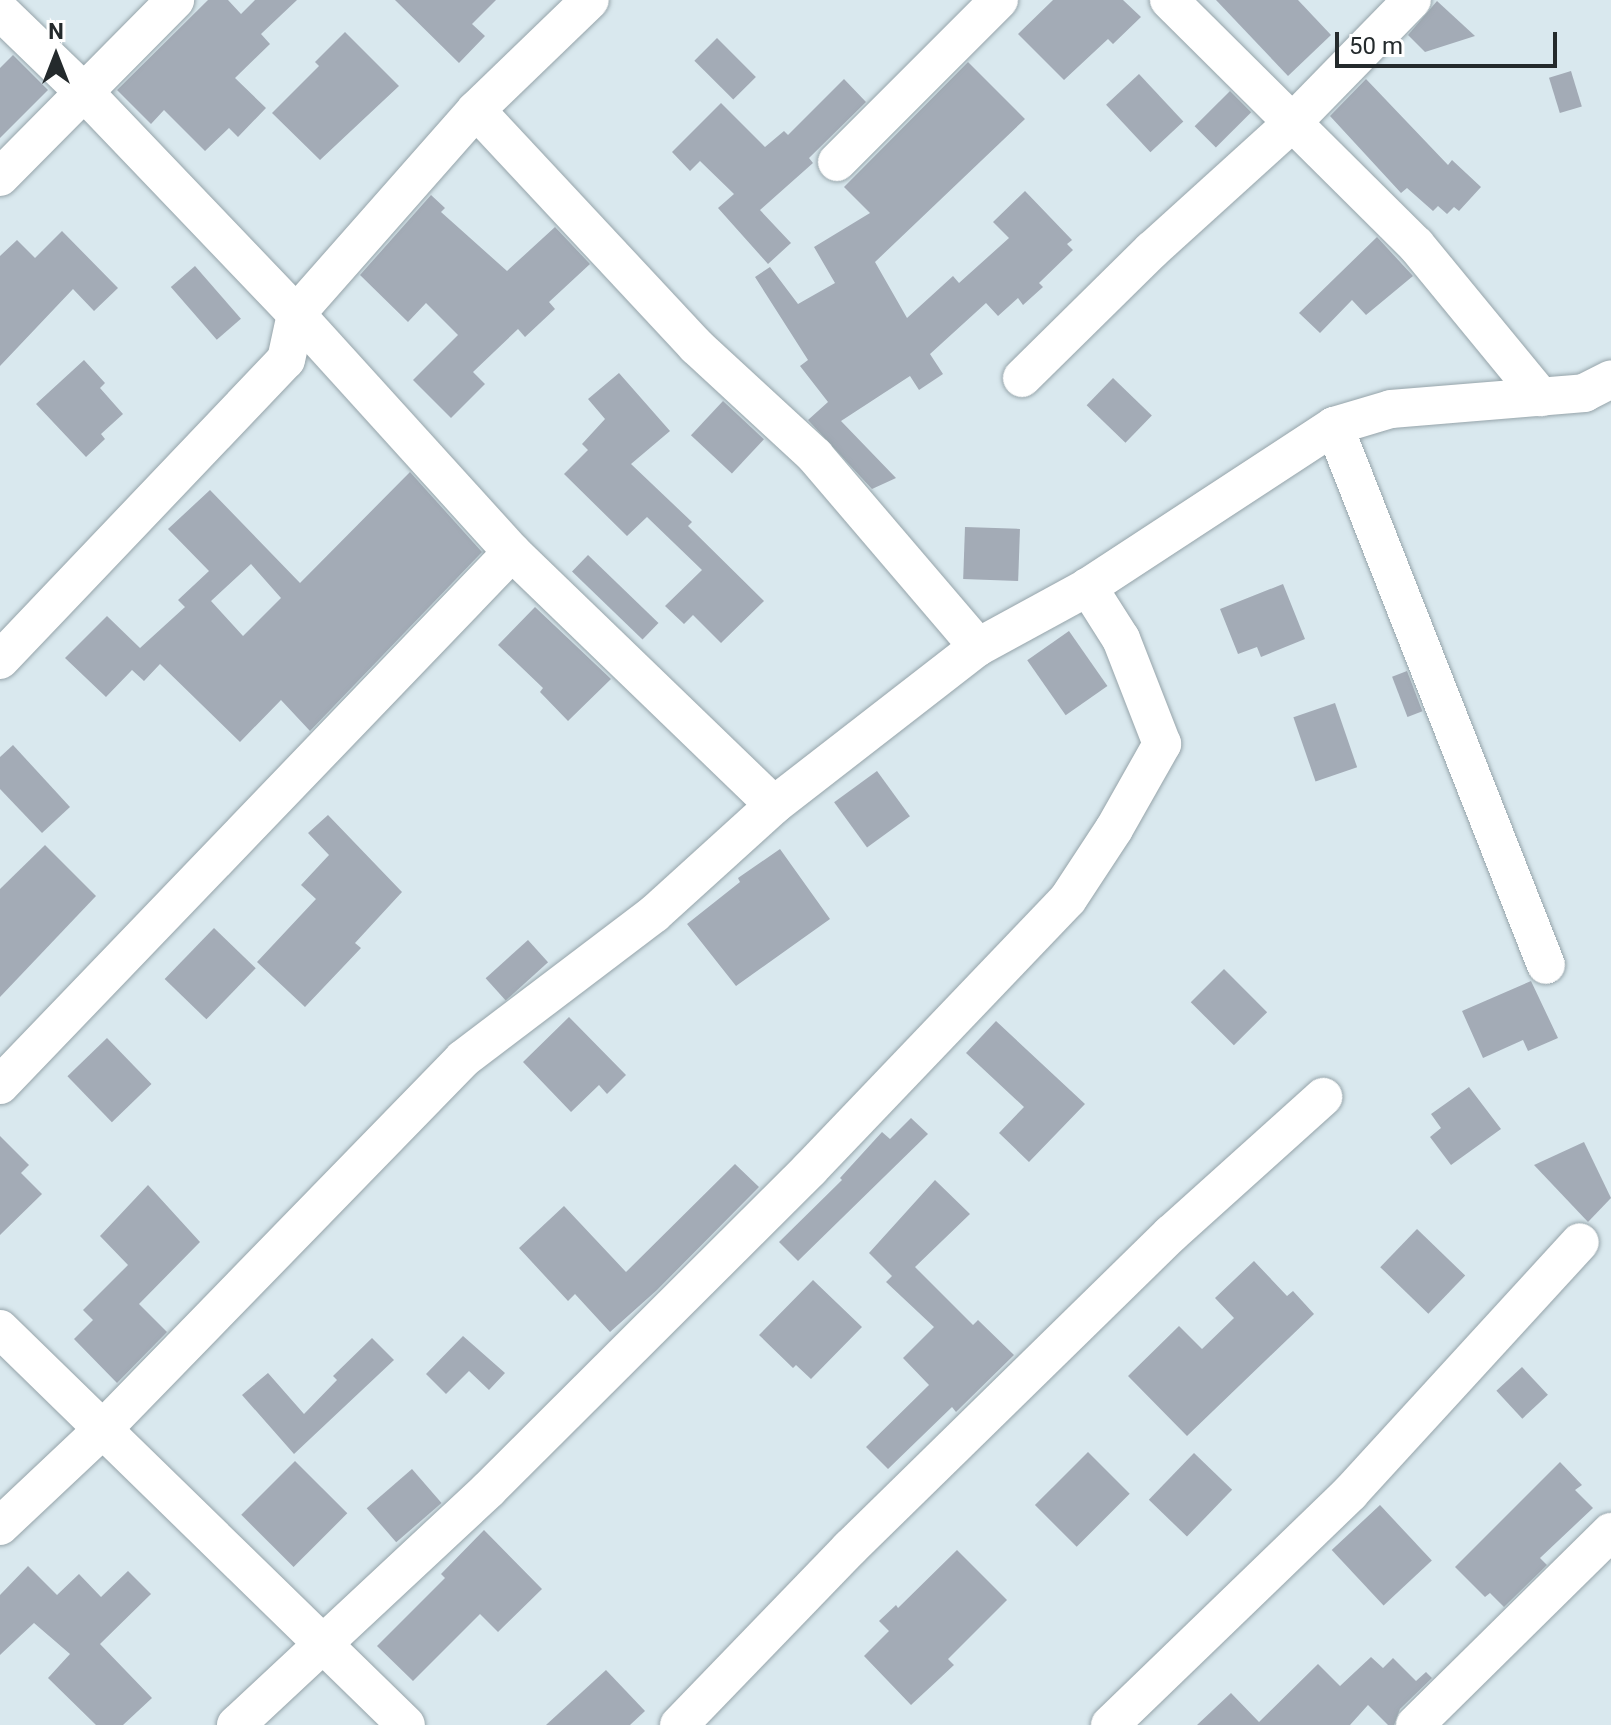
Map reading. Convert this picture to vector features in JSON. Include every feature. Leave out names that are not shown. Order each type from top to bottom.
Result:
[{"type":"street","points":[[0,177],[175,0]]},
{"type":"street","points":[[0,660],[286,360],[296,314],[476,110],[590,0]]},
{"type":"street","points":[[837,162],[999,0]]},
{"type":"street","points":[[1169,0],[1416,245],[1541,397]]},
{"type":"street","points":[[1022,378],[1152,250],[1291,124],[1412,0]]},
{"type":"street","points":[[0,11],[84,92],[296,314],[512,552],[774,805]]},
{"type":"street","points":[[476,110],[696,346],[815,456],[978,647]]},
{"type":"street","points":[[0,1526],[103,1429],[463,1059],[654,914],[774,805],[978,647],[1088,587],[1334,426],[1391,409],[1584,393],[1611,379]]},
{"type":"street","points":[[1334,426],[1546,965]]},
{"type":"street","points":[[0,1085],[512,552]]},
{"type":"street","points":[[236,1725],[512,1467],[810,1169],[1068,899],[1114,829],[1162,744],[1121,639],[1088,587]]},
{"type":"street","points":[[679,1725],[850,1548],[1105,1299],[1323,1097]]},
{"type":"street","points":[[1110,1725],[1350,1493],[1580,1242]]},
{"type":"street","points":[[0,1329],[324,1641],[406,1725]]},
{"type":"street","points":[[1415,1725],[1611,1532]]},
{"type":"building","points":[[208,0],[228,0],[241,14],[255,0],[297,0],[261,34],[270,44],[235,78],[266,108],[238,137],[229,128],[205,151],[164,110],[151,124],[117,90]]},
{"type":"building","points":[[395,0],[496,0],[472,24],[485,36],[459,63]]},
{"type":"building","points":[[1053,0],[1123,0],[1141,17],[1113,44],[1108,39],[1064,80],[1018,34]]},
{"type":"building","points":[[1216,0],[1298,0],[1331,35],[1288,76]]},
{"type":"building","points":[[1437,1],[1475,36],[1425,52],[1408,35]]},
{"type":"building","points":[[345,32],[399,86],[320,160],[272,113],[319,66],[315,62]]},
{"type":"building","points":[[717,38],[756,77],[733,100],[694,61]]},
{"type":"building","points":[[13,55],[48,90],[0,138],[0,68]]},
{"type":"building","points":[[968,62],[1025,119],[875,262],[907,318],[953,276],[959,283],[1009,238],[993,222],[1025,191],[1072,240],[1067,244],[1073,250],[1039,283],[1043,287],[1023,305],[1018,298],[998,316],[986,303],[930,354],[943,374],[919,390],[910,376],[841,421],[896,478],[872,489],[808,420],[828,402],[800,366],[808,360],[755,277],[770,267],[798,304],[835,283],[814,247],[870,213],[844,187]]},
{"type":"building","points":[[1571,71],[1582,106],[1560,113],[1549,78]]},
{"type":"building","points":[[1139,74],[1183,122],[1150,152],[1106,105]]},
{"type":"building","points":[[844,79],[866,102],[809,158],[813,163],[760,210],[791,243],[768,264],[718,208],[734,194],[700,161],[690,171],[672,152],[721,103],[765,147],[784,131],[788,135]]},
{"type":"building","points":[[1366,79],[1448,165],[1452,160],[1481,187],[1459,211],[1454,207],[1447,214],[1438,206],[1433,211],[1407,188],[1401,193],[1330,116]]},
{"type":"building","points":[[1230,91],[1251,112],[1216,148],[1195,126]]},
{"type":"building","points":[[431,195],[445,208],[441,212],[507,271],[555,227],[590,264],[549,302],[555,309],[525,337],[518,329],[473,372],[485,384],[451,418],[413,380],[458,335],[426,303],[408,322],[360,275]]},
{"type":"building","points":[[62,231],[118,288],[94,311],[73,289],[0,366],[0,256],[17,240],[35,258]]},
{"type":"building","points":[[1377,237],[1413,276],[1366,315],[1352,300],[1320,333],[1299,313]]},
{"type":"building","points":[[195,266],[241,319],[217,340],[171,287]]},
{"type":"building","points":[[84,360],[105,383],[100,388],[123,414],[101,434],[105,439],[86,457],[36,404]]},
{"type":"building","points":[[619,373],[670,431],[631,464],[692,522],[688,526],[764,601],[721,643],[693,615],[684,624],[665,606],[702,570],[647,517],[627,536],[564,474],[588,450],[582,444],[605,419],[588,399]]},
{"type":"building","points":[[1113,378],[1152,416],[1125,443],[1087,405]]},
{"type":"building","points":[[723,401],[764,439],[732,474],[691,435]]},
{"type":"building","points":[[410,472],[482,552],[310,731],[281,700],[240,742],[160,664],[144,681],[132,670],[106,697],[65,658],[107,616],[140,648],[185,607],[178,600],[209,571],[168,529],[210,490],[300,583]],"holes":[[[251,564],[281,598],[243,636],[211,601]]]},
{"type":"building","points":[[965,527],[1020,529],[1018,581],[963,579]]},
{"type":"building","points":[[588,555],[658,623],[643,640],[572,572]]},
{"type":"building","points":[[1283,584],[1305,639],[1261,657],[1257,647],[1238,654],[1220,609]]},
{"type":"building","points":[[535,607],[611,679],[568,721],[540,692],[543,688],[498,645]]},
{"type":"building","points":[[1069,631],[1107,686],[1066,715],[1027,660]]},
{"type":"building","points":[[1407,671],[1422,711],[1407,717],[1392,677]]},
{"type":"building","points":[[1335,703],[1357,767],[1316,782],[1293,717]]},
{"type":"building","points":[[13,745],[70,807],[42,833],[0,789],[0,757]]},
{"type":"building","points":[[877,771],[910,816],[867,847],[834,802]]},
{"type":"building","points":[[328,815],[402,892],[355,943],[361,948],[305,1007],[257,962],[316,899],[301,885],[329,855],[308,833]]},
{"type":"building","points":[[45,845],[96,896],[0,997],[0,889]]},
{"type":"building","points":[[780,849],[830,919],[736,986],[687,924],[740,882],[738,878]]},
{"type":"building","points":[[214,928],[256,968],[206,1019],[165,979]]},
{"type":"building","points":[[528,940],[548,962],[506,1000],[486,978]]},
{"type":"building","points":[[1224,969],[1267,1012],[1234,1045],[1191,1002]]},
{"type":"building","points":[[1531,981],[1558,1038],[1528,1051],[1523,1040],[1483,1058],[1462,1011]]},
{"type":"building","points":[[569,1017],[626,1075],[607,1094],[599,1085],[571,1112],[523,1062]]},
{"type":"building","points":[[996,1021],[1085,1104],[1029,1162],[999,1133],[1024,1107],[966,1053]]},
{"type":"building","points":[[107,1038],[151,1084],[112,1122],[67,1076]]},
{"type":"building","points":[[1469,1087],[1501,1129],[1451,1165],[1430,1137],[1441,1128],[1431,1114]]},
{"type":"building","points":[[911,1118],[928,1134],[798,1261],[779,1242],[842,1180],[840,1178],[882,1132],[890,1139]]},
{"type":"building","points":[[0,1136],[29,1165],[21,1173],[42,1194],[0,1235]]},
{"type":"building","points":[[1584,1142],[1611,1198],[1588,1222],[1534,1165]]},
{"type":"building","points":[[735,1164],[759,1187],[657,1290],[610,1332],[575,1294],[568,1301],[519,1248],[564,1206],[626,1272]]},
{"type":"building","points":[[935,1180],[970,1214],[915,1267],[973,1325],[978,1320],[1014,1355],[956,1412],[952,1407],[888,1469],[866,1447],[929,1385],[903,1358],[934,1327],[886,1282],[892,1276],[869,1253]]},
{"type":"building","points":[[148,1185],[200,1242],[139,1304],[167,1332],[117,1383],[74,1339],[93,1320],[83,1310],[128,1265],[100,1236]]},
{"type":"building","points":[[1417,1229],[1465,1276],[1428,1314],[1380,1267]]},
{"type":"building","points":[[1254,1261],[1287,1296],[1293,1291],[1314,1314],[1187,1436],[1128,1376],[1179,1326],[1202,1349],[1234,1318],[1215,1298]]},
{"type":"building","points":[[813,1280],[862,1327],[811,1379],[796,1365],[793,1368],[759,1335]]},
{"type":"building","points":[[463,1336],[505,1373],[489,1390],[469,1371],[446,1394],[426,1374]]},
{"type":"building","points":[[372,1338],[394,1360],[294,1454],[242,1395],[268,1373],[304,1414],[337,1380],[333,1376]]},
{"type":"building","points":[[1522,1367],[1548,1395],[1522,1419],[1496,1391]]},
{"type":"building","points":[[1088,1452],[1130,1494],[1077,1547],[1035,1505]]},
{"type":"building","points":[[1194,1453],[1232,1490],[1187,1537],[1149,1500]]},
{"type":"building","points":[[295,1461],[347,1513],[294,1567],[241,1515]]},
{"type":"building","points":[[1560,1462],[1582,1485],[1575,1490],[1593,1508],[1540,1558],[1547,1565],[1504,1607],[1490,1593],[1485,1597],[1455,1567]]},
{"type":"building","points":[[412,1469],[442,1503],[396,1542],[367,1508]]},
{"type":"building","points":[[1380,1505],[1432,1561],[1384,1606],[1332,1550]]},
{"type":"building","points":[[484,1530],[542,1589],[498,1632],[480,1614],[413,1681],[377,1646],[445,1578],[441,1574]]},
{"type":"building","points":[[957,1550],[1007,1600],[948,1659],[954,1665],[911,1705],[864,1656],[889,1631],[879,1621],[896,1605],[898,1608]]},
{"type":"building","points":[[28,1566],[57,1595],[79,1574],[101,1597],[128,1571],[151,1594],[100,1644],[152,1698],[123,1725],[96,1725],[48,1678],[70,1654],[34,1623],[0,1655],[0,1595]]},
{"type":"building","points":[[1371,1657],[1383,1668],[1393,1658],[1416,1681],[1426,1672],[1432,1678],[1400,1709],[1394,1725],[1388,1725],[1368,1705],[1350,1725],[1197,1725],[1231,1693],[1259,1722],[1318,1664],[1340,1686]]},
{"type":"building","points":[[606,1670],[645,1711],[630,1725],[546,1725]]}]
